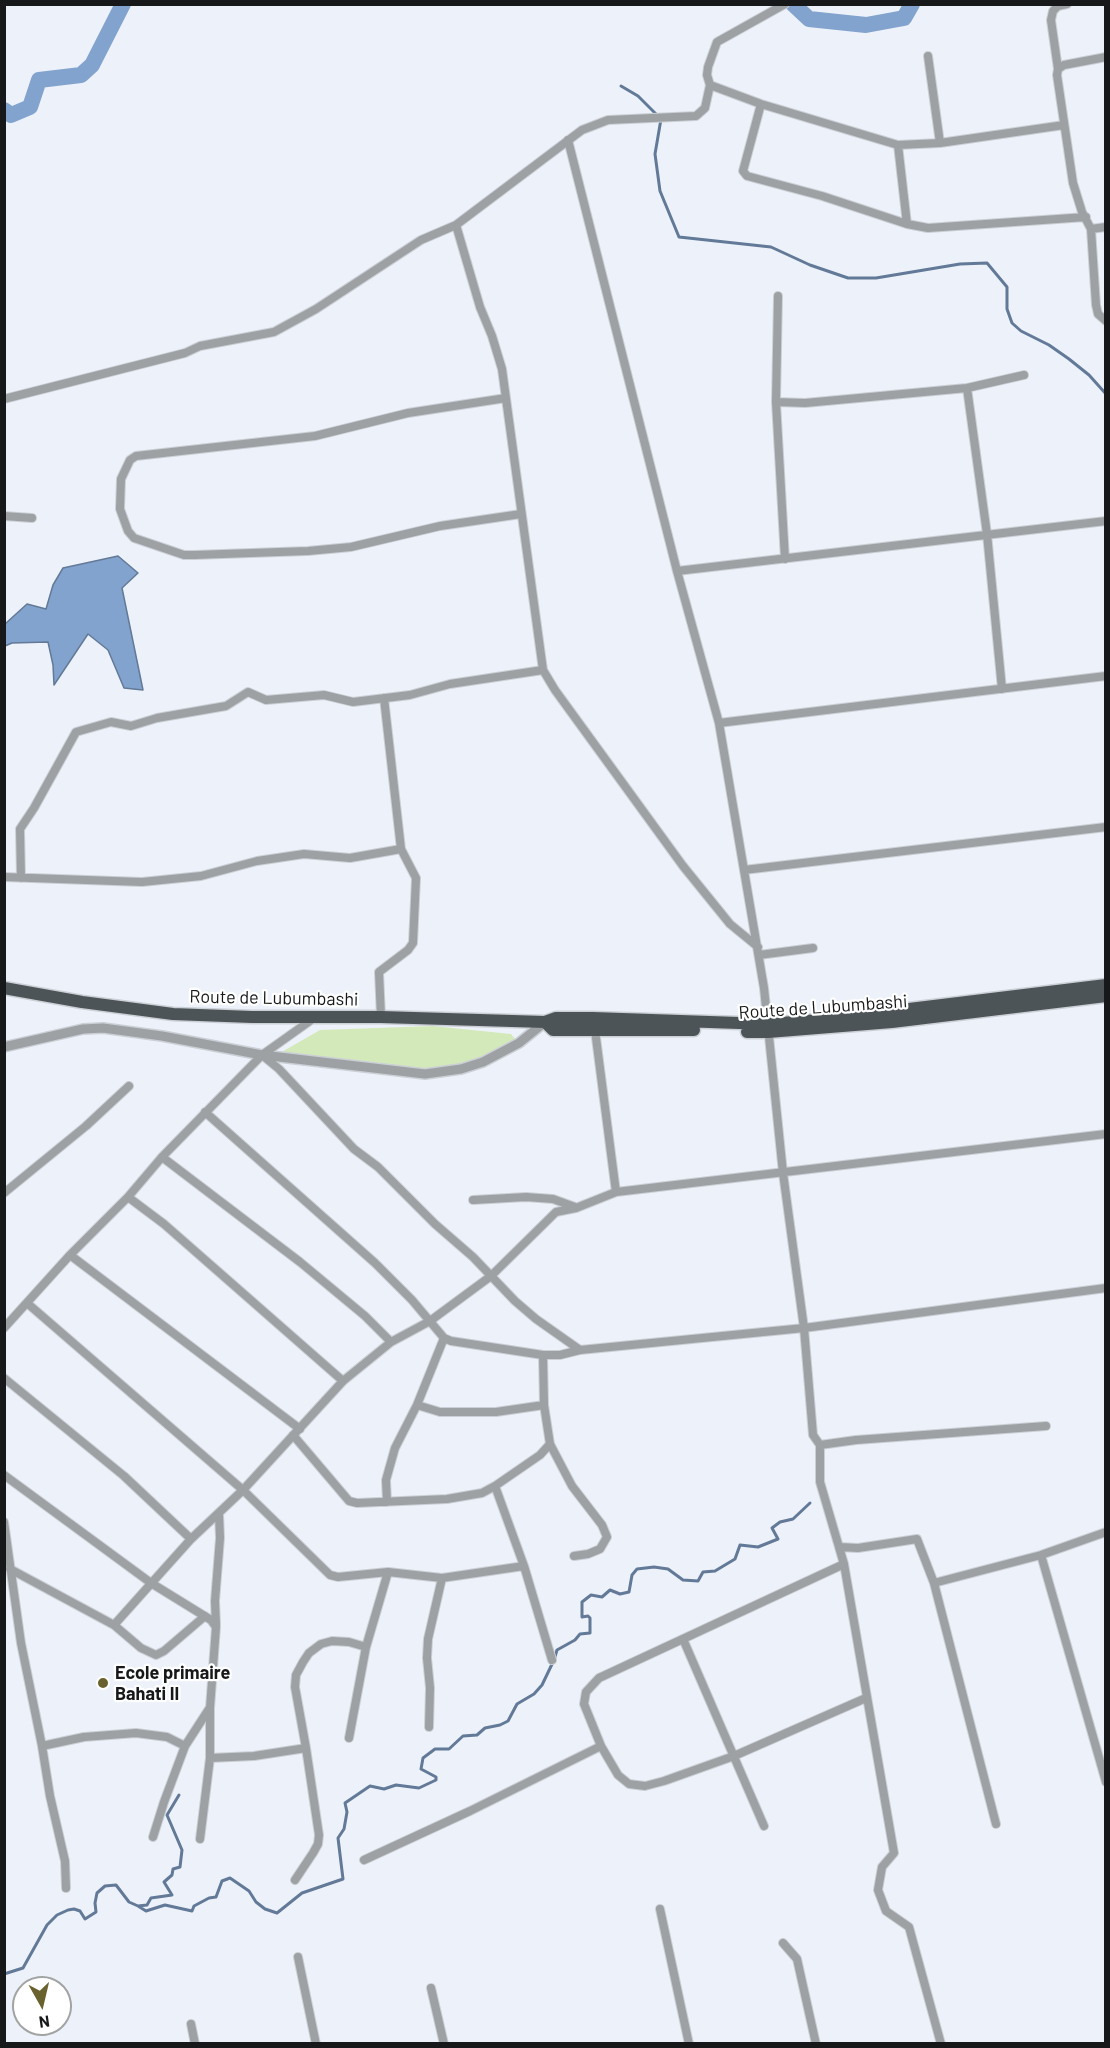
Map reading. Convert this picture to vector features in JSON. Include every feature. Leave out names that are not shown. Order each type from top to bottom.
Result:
[{"type":"highway","name":"Route de Lubumbashi","points":[[4,988],[82,1002],[173,1014],[545,1022],[556,1018],[768,1028],[1106,985]]},
{"type":"highway","name":"Route de Lubumbashi","points":[[545,1022],[553,1030],[768,1028],[891,1022],[1106,996]]},
{"type":"street","points":[[4,399],[186,353],[200,346],[274,332],[316,309],[421,240],[456,225],[582,130],[608,120],[696,116],[705,108],[710,85],[707,75],[708,67],[717,42],[785,4]]},
{"type":"street","points":[[1067,4],[1058,6],[1053,11],[1051,20],[1057,75],[1073,183],[1091,229],[1096,305],[1098,314],[1106,321]]},
{"type":"street","points":[[928,56],[940,143]]},
{"type":"street","points":[[1058,69],[1064,65],[1106,57]]},
{"type":"street","points":[[710,85],[761,104],[898,145],[940,143],[1064,125]]},
{"type":"street","points":[[761,104],[744,174],[822,196],[907,224],[928,228],[1086,217]]},
{"type":"street","points":[[568,140],[677,571],[719,723],[759,951],[783,1173],[804,1328],[813,1435],[820,1445],[820,1482],[844,1564],[894,1853],[882,1867],[878,1890],[886,1911],[909,1927],[941,2043]]},
{"type":"street","points":[[898,145],[907,224]]},
{"type":"street","points":[[456,225],[480,307],[499,358],[543,670],[555,690],[690,875],[730,924],[759,951],[813,948]]},
{"type":"street","points":[[1091,229],[1106,227]]},
{"type":"street","points":[[778,296],[776,402],[785,558]]},
{"type":"street","points":[[776,402],[805,403],[967,388],[1024,375]]},
{"type":"street","points":[[967,388],[987,534],[1002,689]]},
{"type":"street","points":[[506,398],[408,413],[315,436],[136,456],[130,460],[121,479],[120,509],[128,531],[134,538],[184,555],[308,551],[351,547],[440,526],[521,514]]},
{"type":"street","points":[[4,516],[32,518]]},
{"type":"street","points":[[677,571],[1106,521]]},
{"type":"street","points":[[21,878],[20,828],[34,808],[76,732],[111,722],[130,726],[157,718],[226,706],[248,692],[266,700],[324,695],[353,702],[410,695],[450,684],[543,670]]},
{"type":"street","points":[[719,723],[1106,676]]},
{"type":"street","points":[[381,1017],[379,972],[408,950],[413,943],[416,878],[401,849],[384,698]]},
{"type":"street","points":[[744,870],[1106,827]]},
{"type":"street","points":[[4,877],[142,882],[201,876],[257,861],[304,854],[350,858],[401,849]]},
{"type":"street","points":[[4,1328],[128,1197],[162,1157],[262,1055],[315,1017]]},
{"type":"street","points":[[4,1047],[83,1029],[103,1028],[162,1036],[262,1055],[425,1074],[444,1072],[483,1062],[503,1053],[545,1022]]},
{"type":"street","points":[[595,1030],[616,1192]]},
{"type":"street","points":[[262,1055],[279,1069],[354,1149],[378,1167],[536,1319],[580,1350]]},
{"type":"street","points":[[4,1193],[86,1126],[129,1086]]},
{"type":"street","points":[[205,1112],[375,1263],[412,1300],[444,1338],[451,1341],[560,1356],[580,1350],[804,1328],[1106,1288]]},
{"type":"street","points":[[114,1625],[191,1539],[243,1490],[343,1381],[391,1342],[430,1321],[491,1276],[556,1212],[576,1208],[616,1192],[1106,1134]]},
{"type":"street","points":[[162,1157],[300,1262],[365,1316],[391,1342]]},
{"type":"street","points":[[128,1197],[164,1224],[343,1381]]},
{"type":"street","points":[[473,1200],[526,1197],[553,1199],[576,1208]]},
{"type":"street","points":[[70,1256],[300,1429]]},
{"type":"street","points":[[27,1303],[243,1490],[330,1575],[338,1577],[388,1572],[442,1578],[524,1566]]},
{"type":"street","points":[[387,1502],[386,1480],[394,1448],[417,1405],[444,1338]]},
{"type":"street","points":[[543,1355],[544,1406],[550,1444],[572,1486],[602,1525],[607,1537],[600,1549],[574,1556]]},
{"type":"street","points":[[4,1378],[124,1476],[191,1539]]},
{"type":"street","points":[[417,1405],[440,1412],[496,1412],[544,1406]]},
{"type":"street","points":[[820,1445],[856,1440],[1046,1426]]},
{"type":"street","points":[[293,1436],[349,1500],[357,1503],[447,1499],[482,1493],[540,1455],[550,1444]]},
{"type":"street","points":[[4,1475],[151,1583],[205,1616],[216,1627]]},
{"type":"street","points":[[495,1486],[524,1566],[552,1660]]},
{"type":"street","points":[[201,1839],[210,1758],[210,1708],[220,1538],[219,1514]]},
{"type":"street","points":[[4,1522],[21,1643],[50,1796],[65,1861],[66,1888]]},
{"type":"street","points":[[933,1583],[1041,1555],[1106,1532]]},
{"type":"street","points":[[839,1546],[858,1548],[917,1539],[933,1583],[996,1824]]},
{"type":"street","points":[[1041,1555],[1106,1782]]},
{"type":"street","points":[[844,1564],[600,1678],[586,1692],[584,1704],[602,1746],[618,1775],[629,1784],[645,1786],[734,1756],[866,1698]]},
{"type":"street","points":[[10,1569],[114,1625],[141,1648],[156,1655],[164,1651],[205,1616]]},
{"type":"street","points":[[349,1738],[366,1647],[388,1572]]},
{"type":"street","points":[[429,1727],[428,1639],[442,1578]]},
{"type":"street","points":[[683,1639],[764,1826]]},
{"type":"street","points":[[295,1880],[318,1844],[319,1835],[295,1687],[296,1675],[309,1653],[321,1644],[349,1642],[366,1647]]},
{"type":"street","points":[[153,1837],[185,1746],[210,1708]]},
{"type":"street","points":[[42,1746],[84,1737],[136,1733],[167,1737],[185,1746]]},
{"type":"street","points":[[364,1860],[602,1746]]},
{"type":"street","points":[[210,1758],[254,1756],[306,1748]]},
{"type":"street","points":[[660,1909],[689,2043]]},
{"type":"street","points":[[783,1943],[798,1959],[816,2043]]},
{"type":"street","points":[[298,1958],[316,2043]]},
{"type":"street","points":[[431,1988],[444,2043]]},
{"type":"street","points":[[191,2024],[195,2043]]},
{"type":"green space","points":[[433,1026],[511,1034],[516,1040],[478,1062],[423,1072],[280,1053],[320,1030]]},
{"type":"water","points":[[118,556],[138,573],[122,588],[143,690],[124,688],[108,650],[88,634],[54,685],[48,642],[12,643],[5,646],[5,624],[27,604],[46,609],[53,585],[63,568]]},
{"type":"waterway","points":[[4,110],[11,115],[30,107],[39,80],[81,75],[92,65],[123,4]]},
{"type":"waterway","points":[[793,4],[809,19],[866,25],[904,18],[912,4]]},
{"type":"waterway","points":[[621,86],[638,96],[661,119],[655,154],[660,191],[679,237],[771,247],[810,265],[848,278],[876,278],[960,264],[987,263],[1007,287],[1007,309],[1012,323],[1021,331],[1049,345],[1069,359],[1089,375],[1106,394]]},
{"type":"waterway","points":[[138,1906],[146,1911],[165,1905],[192,1911],[194,1906],[216,1897],[222,1881],[230,1878],[249,1891],[256,1902],[265,1909],[277,1913],[302,1893],[343,1879],[338,1838],[344,1829],[347,1812],[345,1803],[370,1786],[384,1789],[396,1785],[419,1788],[436,1780],[436,1777],[421,1769],[423,1758],[435,1749],[449,1749],[463,1736],[477,1735],[485,1728],[508,1721],[517,1704],[534,1694],[542,1685],[557,1650],[575,1640],[580,1634],[590,1633],[590,1618],[582,1617],[582,1602],[591,1595],[602,1597],[610,1590],[620,1594],[629,1592],[632,1575],[637,1569],[654,1567],[668,1569],[683,1580],[698,1581],[703,1572],[715,1571],[735,1559],[740,1545],[758,1547],[778,1539],[772,1528],[780,1522],[793,1519],[810,1503]]},
{"type":"waterway","points":[[4,1974],[23,1968],[47,1925],[57,1915],[74,1909],[80,1911],[85,1919],[96,1912],[97,1893],[105,1886],[116,1885],[129,1902],[138,1906],[147,1905],[151,1898],[172,1895],[164,1882],[172,1875],[173,1869],[180,1867],[182,1850],[167,1815],[179,1795]]},
{"type":"place","name":"Ecole primaire Bahati II","points":[[103,1683]]}]
